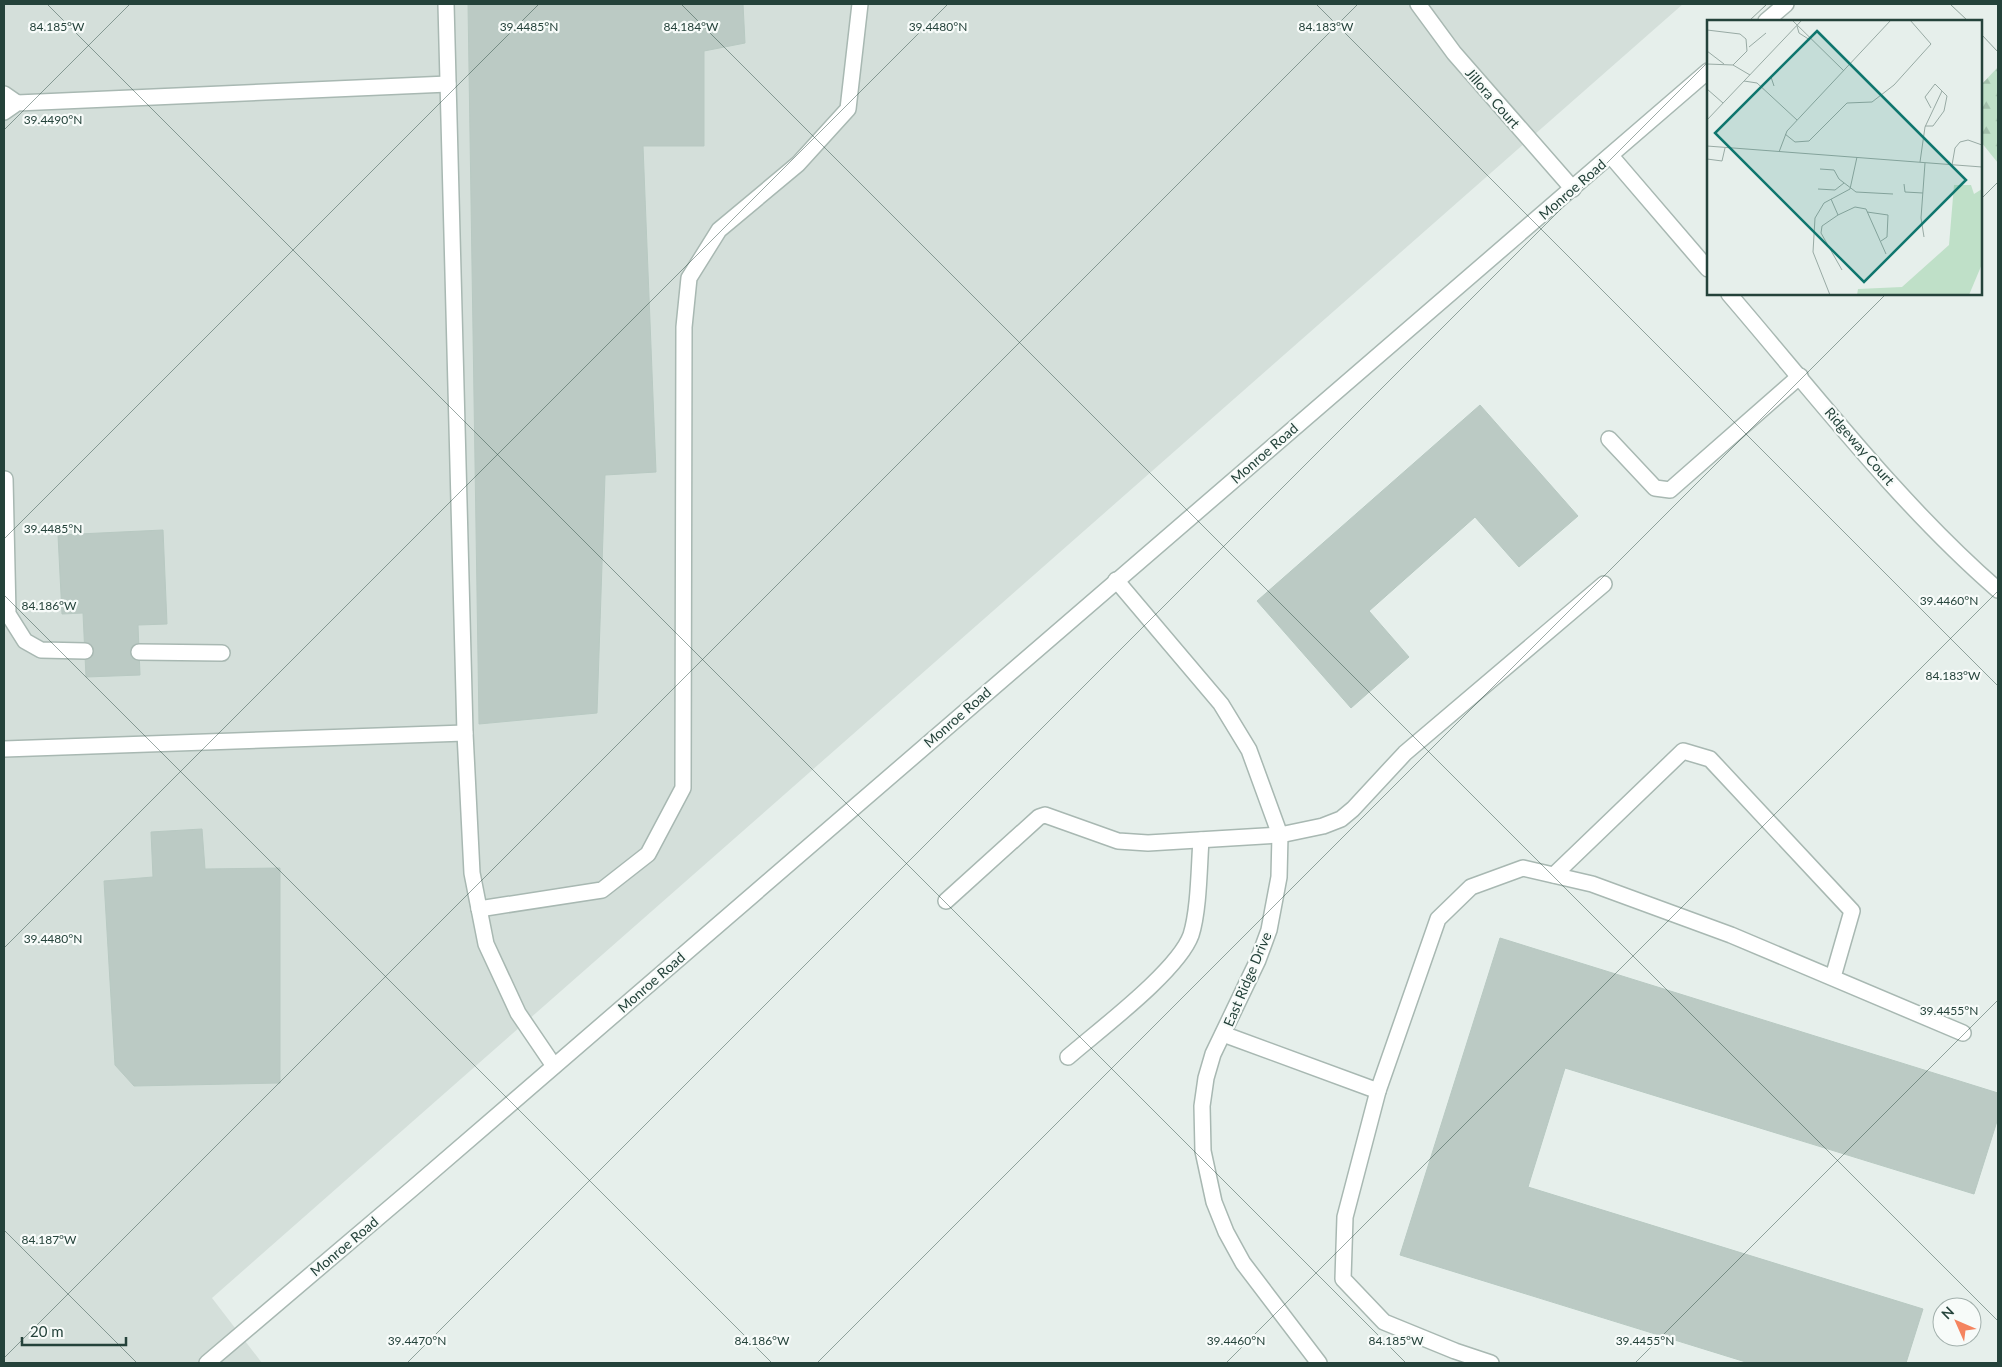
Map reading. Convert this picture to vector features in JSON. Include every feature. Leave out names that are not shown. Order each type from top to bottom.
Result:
[{"type":"street","points":[[446,4],[465,732],[472,874],[486,944],[514,1005],[554,1066]]},
{"type":"street","points":[[479,909],[602,890],[648,854],[683,788],[684,327],[689,278],[719,230],[798,164],[848,109],[860,4]]},
{"type":"street","name":"Jillora Court","points":[[1418,4],[1454,54],[1573,189]]},
{"type":"street","points":[[1767,20],[1786,4]]},
{"type":"street","name":"Monroe Road","points":[[207,1363],[1707,72]]},
{"type":"street","points":[[4,94],[17,102],[448,84]]},
{"type":"street","points":[[4,112],[17,102]]},
{"type":"street","points":[[1611,156],[1707,268]]},
{"type":"street","name":"Ridgeway Court","points":[[1730,295],[1955,552],[1998,590]]},
{"type":"street","points":[[1609,439],[1655,488],[1670,490],[1800,376]]},
{"type":"street","points":[[4,479],[8,614],[25,641],[41,650],[85,651]]},
{"type":"street","name":"East Ridge Drive","points":[[1116,580],[1226,712],[1249,750],[1280,835],[1279,877],[1269,930],[1258,960],[1213,1054],[1202,1106],[1203,1152],[1214,1202],[1226,1232],[1243,1264],[1319,1363]]},
{"type":"street","points":[[946,901],[1039,817],[1045,815],[1118,841],[1148,843],[1280,835],[1323,826],[1341,819],[1353,809],[1405,753],[1604,584]]},
{"type":"street","points":[[139,652],[222,653]]},
{"type":"street","points":[[4,749],[465,732]]},
{"type":"street","points":[[1554,875],[1684,751],[1710,759],[1852,911],[1833,977]]},
{"type":"street","points":[[1068,1057],[1158,979],[1180,957],[1187,946],[1194,920],[1202,840]]},
{"type":"street","points":[[1491,1363],[1455,1351],[1384,1322],[1343,1279],[1345,1217],[1378,1091],[1438,919],[1471,887],[1524,868],[1592,884],[1722,931],[1963,1033]]},
{"type":"street","points":[[1222,1034],[1378,1091]]},
{"type":"shaded area","points":[[4,4],[1683,4],[212,1298],[262,1363],[4,1363]]},
{"type":"green space","points":[[1998,67],[1998,163],[1982,143],[1982,84]]},
{"type":"building","points":[[468,4],[743,4],[745,43],[704,51],[704,146],[643,146],[656,472],[605,475],[597,713],[479,724]]},
{"type":"building","points":[[1480,405],[1578,516],[1519,567],[1475,517],[1369,611],[1409,657],[1351,708],[1257,601]]},
{"type":"building","points":[[163,530],[167,624],[138,625],[140,675],[86,677],[83,613],[62,614],[58,535]]},
{"type":"building","points":[[202,829],[205,869],[280,868],[280,1083],[134,1086],[115,1065],[104,881],[153,877],[151,832]]},
{"type":"building","points":[[1500,938],[1998,1093],[1998,1118],[1974,1194],[1565,1068],[1528,1187],[1923,1309],[1906,1363],[1749,1363],[1400,1255]]}]
